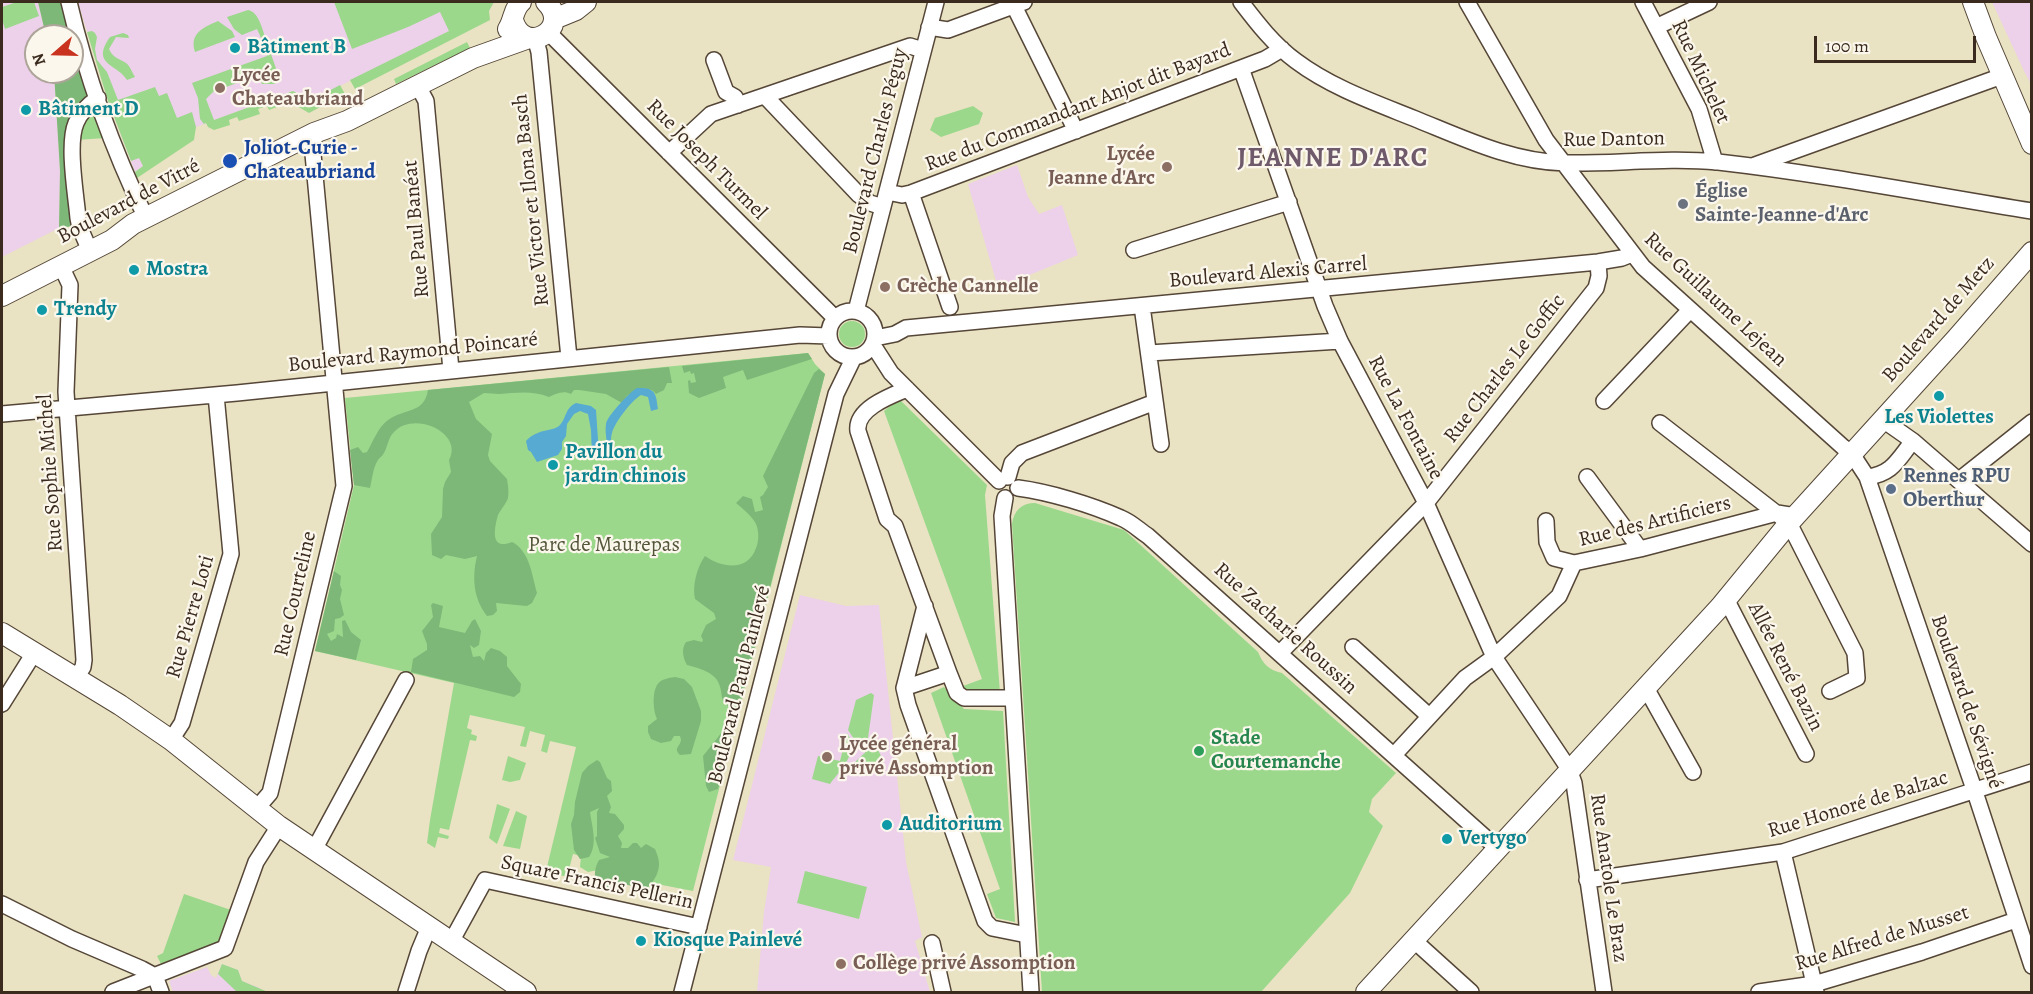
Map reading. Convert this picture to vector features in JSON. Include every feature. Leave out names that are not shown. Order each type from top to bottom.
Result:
[{"type":"main road","name":"Boulevard de Vitré","points":[[473,58],[502,35],[513,21],[514,13],[521,2]]},
{"type":"main road","name":"Boulevard de Vitré","points":[[2,296],[112,240],[133,224],[314,133],[347,121],[418,86],[545,19],[576,10],[586,2]]},
{"type":"main road","points":[[1973,2],[2002,76],[2022,104]]},
{"type":"main road","points":[[513,21],[518,31],[545,19]]},
{"type":"main road","points":[[1983,26],[2001,52],[2022,104],[2031,144]]},
{"type":"main road","points":[[2022,104],[2018,105],[2026,122],[2031,124]]},
{"type":"main road","name":"Boulevard de Metz","points":[[1366,993],[1726,599],[1787,518],[1852,454],[2031,252]]},
{"type":"main road","points":[[2,633],[120,705],[171,740],[279,826],[526,993]]},
{"type":"street","points":[[69,2],[74,25],[98,98],[127,177],[146,218]]},
{"type":"street","name":"Boulevard Charles Péguy","points":[[856,311],[936,2]]},
{"type":"street","name":"Rue Danton","points":[[1241,2],[1282,49],[1301,65],[1333,84],[1506,154],[1564,163],[1694,160],[1752,166],[2031,211]]},
{"type":"street","name":"Rue Guillaume Lejean","points":[[1467,2],[1546,140],[1647,272],[1852,454]]},
{"type":"street","name":"Rue Michelet","points":[[1642,2],[1699,109],[1715,162]]},
{"type":"street","points":[[1656,27],[1709,2]]},
{"type":"street","points":[[929,27],[948,30],[1019,4],[1077,131]]},
{"type":"street","name":"Rue Joseph Turmel","points":[[545,19],[669,153],[835,318]]},
{"type":"street","name":"Rue Victor et Ilona Basch","points":[[545,19],[538,52],[568,358]]},
{"type":"street","points":[[669,153],[711,114],[910,46],[923,50]]},
{"type":"street","name":"Rue du Commandant Anjot dit Bayard","points":[[885,199],[911,193],[1077,131],[1241,68],[1282,49]]},
{"type":"street","points":[[714,60],[726,92],[735,97],[738,105]]},
{"type":"street","name":"Rue La Fontaine","points":[[1241,68],[1340,341],[1426,503],[1494,657],[1569,769]]},
{"type":"street","points":[[1752,166],[2002,76]]},
{"type":"street","name":"Rue Paul Banéat","points":[[418,86],[426,101],[451,370]]},
{"type":"street","points":[[765,96],[859,195],[870,204],[885,199]]},
{"type":"street","points":[[90,251],[78,219],[72,141],[75,124],[98,98]]},
{"type":"street","name":"Rue Courteline","points":[[256,808],[270,793],[344,486],[313,154],[314,133]]},
{"type":"street","points":[[1792,152],[1792,171]]},
{"type":"street","points":[[911,193],[950,307]]},
{"type":"street","points":[[1134,250],[1288,202]]},
{"type":"street","name":"Boulevard Alexis Carrel","points":[[872,322],[906,328],[1598,262],[1616,260],[1632,254]]},
{"type":"street","name":"Rue Charles Le Goffic","points":[[1280,653],[1426,503],[1596,288],[1599,276],[1598,262]]},
{"type":"street","name":"Rue Sophie Michel","points":[[61,266],[70,285],[66,392],[84,660],[83,667],[76,678]]},
{"type":"street","points":[[1142,306],[1161,444]]},
{"type":"street","points":[[1604,401],[1690,309]]},
{"type":"street","points":[[861,350],[875,330],[872,322],[866,315],[856,311],[843,312],[835,318],[831,325],[829,336],[832,345],[861,350],[891,373],[1008,482],[1016,495],[1005,498],[1002,516],[1031,993]]},
{"type":"street","name":"Boulevard Alexis Carrel","points":[[861,350],[906,328]]},
{"type":"street","name":"Boulevard Raymond Poincaré","points":[[2,414],[216,395],[800,335],[829,336]]},
{"type":"street","points":[[1149,352],[1340,341]]},
{"type":"street","name":"Boulevard Paul Painlevé","points":[[682,993],[837,388],[861,350]]},
{"type":"street","points":[[907,389],[876,405],[863,415],[857,427],[887,519],[895,526],[957,693],[964,698],[1013,698]]},
{"type":"street","name":"Rue Pierre Loti","points":[[171,740],[182,723],[231,554],[216,395]]},
{"type":"street","points":[[1008,482],[1012,463],[1022,453],[1155,402]]},
{"type":"street","points":[[1883,420],[1913,441],[2031,544]]},
{"type":"street","points":[[1959,480],[2031,422]]},
{"type":"street","points":[[1660,423],[1787,518],[1855,653],[1857,678],[1830,691]]},
{"type":"street","points":[[1867,477],[1888,471],[1913,441]]},
{"type":"street","name":"Boulevard de Sévigné","points":[[1852,454],[1867,477],[1975,792],[2031,966]]},
{"type":"street","points":[[1587,477],[1640,549]]},
{"type":"street","name":"Rue Zacharie Roussin","points":[[1008,482],[1096,508],[1130,523],[1148,536],[1497,848]]},
{"type":"street","name":"Rue des Artificiers","points":[[1394,756],[1465,678],[1494,657],[1559,596],[1574,563],[1787,518]]},
{"type":"street","points":[[1546,521],[1547,542],[1554,558],[1574,563]]},
{"type":"street","name":"Allée René Bazin","points":[[1726,599],[1806,754]]},
{"type":"street","points":[[925,606],[904,688],[908,705],[986,921],[992,928],[1028,935]]},
{"type":"street","points":[[1353,647],[1429,716]]},
{"type":"street","points":[[2,704],[34,653]]},
{"type":"street","points":[[904,688],[949,673]]},
{"type":"street","points":[[314,850],[406,680]]},
{"type":"street","points":[[1646,688],[1693,772]]},
{"type":"street","name":"Rue Anatole Le Braz","points":[[1569,769],[1574,783],[1604,993]]},
{"type":"street","name":"Rue Honoré de Balzac","points":[[1587,880],[1783,852],[1975,792],[2031,772]]},
{"type":"street","points":[[113,993],[225,948],[256,862],[279,826]]},
{"type":"street","points":[[1783,852],[1815,988]]},
{"type":"street","name":"Square Francis Pellerin","points":[[451,942],[485,880],[699,927]]},
{"type":"street","points":[[2,904],[72,939],[155,976],[161,993]]},
{"type":"street","name":"Rue Alfred de Musset","points":[[1759,993],[1815,988],[2016,920]]},
{"type":"street","points":[[406,993],[429,927]]},
{"type":"street","points":[[932,942],[943,993]]},
{"type":"street","points":[[1411,942],[1419,945],[1471,993]]},
{"type":"shaded area","points":[[2,2],[38,2],[43,24],[24,24],[24,84],[55,84],[60,171],[59,228],[2,257]]},
{"type":"shaded area","name":"Lycée Chateaubriand","points":[[78,2],[494,2],[489,11],[310,101],[293,91],[196,127],[135,172],[108,101]]},
{"type":"shaded area","points":[[1992,2],[2031,2],[2031,84],[2024,71]]},
{"type":"shaded area","points":[[1017,165],[1028,197],[1039,214],[1062,205],[1078,255],[998,288],[968,184]]},
{"type":"shaded area","name":"Lycée général privé Assomption","points":[[800,595],[846,606],[879,605],[906,862],[922,937],[915,941],[930,992],[757,992],[764,912],[771,867],[733,860]]},
{"type":"shaded area","points":[[222,964],[238,970],[242,981],[260,988],[262,992],[173,992],[169,981],[207,967],[211,975],[216,978]]},
{"type":"green space","points":[[17,2],[34,2],[39,16],[5,29],[2,7]]},
{"type":"green space","points":[[38,2],[63,2],[70,24],[43,24]]},
{"type":"green space","points":[[334,2],[494,2],[489,11],[490,20],[355,89],[350,80],[449,31],[440,12],[352,49]]},
{"type":"green space","points":[[248,10],[257,17],[266,39],[262,40],[257,29],[242,35],[234,29],[227,17]]},
{"type":"green space","points":[[218,21],[232,31],[235,37],[195,52],[196,35],[203,28]]},
{"type":"green space","points":[[92,31],[97,37],[95,49],[97,60],[107,72],[118,100],[155,87],[159,96],[167,93],[177,118],[192,112],[196,127],[194,140],[137,178],[135,172],[143,166],[139,158],[131,161],[108,101],[87,32]]},
{"type":"green space","points":[[123,33],[129,38],[116,37],[109,49],[114,56],[131,69],[135,77],[127,80],[104,59],[103,53],[110,37]]},
{"type":"green space","points":[[467,42],[470,48],[396,84],[394,79]]},
{"type":"green space","points":[[267,43],[278,74],[275,84],[262,84],[258,75],[213,92],[206,99],[214,120],[293,91],[310,101],[340,85],[345,94],[309,113],[290,102],[269,110],[267,106],[258,109],[260,114],[239,121],[237,117],[229,120],[230,125],[214,130],[208,127],[200,119],[198,98],[192,83],[267,56],[264,44]]},
{"type":"green space","points":[[84,71],[90,91],[79,105],[73,118],[74,226],[59,228],[60,171],[55,84],[84,84]]},
{"type":"green space","points":[[973,106],[983,113],[979,124],[941,137],[930,130],[935,118]]},
{"type":"green space","points":[[96,108],[106,138],[76,140],[83,121]]},
{"type":"green space","points":[[852,321],[861,325],[865,334],[861,343],[852,347],[843,343],[839,334],[843,325]]},
{"type":"green space","name":"Parc de Maurepas","points":[[808,353],[825,374],[693,891],[662,885],[661,889],[649,887],[645,889],[598,870],[588,872],[580,867],[581,856],[573,854],[567,877],[546,871],[576,747],[550,741],[547,753],[541,751],[545,735],[530,731],[526,747],[520,746],[525,727],[470,715],[467,728],[472,730],[471,734],[477,736],[476,741],[470,740],[449,830],[440,828],[439,833],[449,836],[448,839],[438,837],[435,848],[427,843],[454,683],[315,651],[354,485],[345,398]]},
{"type":"green space","points":[[808,353],[812,359],[747,380],[743,370],[723,377],[726,388],[699,398],[689,393],[688,381],[696,382],[694,373],[691,374],[690,371],[684,373],[682,366]]},
{"type":"green space","points":[[669,367],[672,383],[667,383],[664,390],[656,394],[652,390],[642,388],[627,396],[622,403],[606,394],[579,390],[574,390],[571,394],[562,392],[549,397],[530,393],[484,393],[469,402],[476,419],[492,434],[488,455],[490,461],[507,479],[508,498],[498,515],[495,537],[500,544],[512,542],[523,551],[527,558],[537,593],[532,603],[527,606],[496,603],[497,611],[487,616],[476,595],[474,572],[477,556],[465,559],[446,555],[441,559],[432,555],[431,534],[442,517],[443,489],[451,472],[449,460],[452,450],[450,441],[443,433],[424,424],[413,423],[403,426],[392,434],[384,453],[376,463],[370,488],[354,485],[350,450],[358,447],[363,453],[367,452],[384,423],[394,416],[418,407],[426,398],[428,390]]},
{"type":"green space","points":[[819,369],[825,374],[718,789],[709,792],[706,786],[703,756],[726,727],[731,708],[723,700],[719,684],[714,676],[687,665],[684,656],[683,648],[686,642],[694,640],[702,642],[701,636],[706,625],[716,619],[714,613],[695,599],[696,577],[705,556],[719,563],[734,566],[747,561],[752,556],[758,542],[757,527],[750,515],[736,503],[743,496],[752,499],[755,512],[763,510],[760,497],[768,487],[763,476],[814,373]]},
{"type":"green space","points":[[899,399],[987,485],[985,495],[1000,693],[965,692],[963,686],[982,679],[884,411]]},
{"type":"green space","name":"Stade Courtemanche","points":[[1035,503],[1124,530],[1258,652],[1267,666],[1282,673],[1396,773],[1372,799],[1369,812],[1383,826],[1350,893],[1261,992],[1042,992],[1012,524],[1019,508]]},
{"type":"green space","points":[[334,571],[341,576],[340,599],[344,615],[335,619],[334,631],[327,634],[331,641],[336,638],[337,634],[343,637],[342,621],[345,620],[351,632],[361,640],[356,660],[315,651]]},
{"type":"green space","points":[[433,603],[443,606],[439,627],[465,633],[475,619],[481,631],[479,645],[474,648],[470,645],[473,657],[480,656],[484,661],[486,653],[491,648],[500,651],[507,657],[507,666],[521,684],[520,692],[514,697],[411,672],[413,659],[427,650],[422,631],[433,617],[431,605]]},
{"type":"green space","points":[[667,678],[684,679],[692,687],[701,711],[701,721],[691,754],[680,755],[678,753],[680,736],[674,736],[671,741],[661,743],[651,739],[648,732],[648,726],[657,719],[654,693],[657,685]]},
{"type":"green space","points":[[944,687],[964,709],[1003,711],[1015,922],[996,918],[987,894],[1000,889],[931,693]]},
{"type":"green space","points":[[871,693],[874,695],[868,738],[854,752],[854,739],[848,730],[856,700]]},
{"type":"green space","points":[[847,733],[852,747],[848,760],[839,773],[830,784],[812,779],[818,756],[840,761]]},
{"type":"green space","points":[[873,745],[876,746],[884,762],[854,767],[853,764]]},
{"type":"green space","points":[[508,756],[526,763],[520,780],[510,782],[502,780]]},
{"type":"green space","points":[[597,760],[611,781],[612,791],[607,796],[611,807],[609,813],[615,814],[624,825],[624,829],[618,836],[622,843],[621,848],[628,848],[633,843],[637,843],[641,848],[646,844],[655,849],[659,864],[657,873],[650,885],[642,890],[638,891],[638,887],[623,884],[611,889],[599,888],[597,885],[595,870],[597,863],[599,860],[610,857],[600,853],[595,838],[599,808],[590,812],[594,841],[592,852],[589,857],[580,859],[574,850],[571,824],[582,773]]},
{"type":"green space","points":[[497,804],[510,809],[497,844],[489,838]]},
{"type":"green space","points":[[516,811],[527,816],[520,849],[503,846]]},
{"type":"green space","points":[[805,871],[867,887],[859,919],[797,903]]},
{"type":"green space","points":[[184,894],[231,910],[219,943],[162,966],[157,956],[163,953]]},
{"type":"green space","points":[[222,964],[238,970],[242,981],[268,992],[237,992],[218,974]]},
{"type":"water","points":[[637,388],[654,392],[658,409],[651,411],[648,397],[641,395],[633,402],[614,428],[611,453],[605,459],[594,453],[588,414],[580,411],[574,414],[567,424],[566,436],[558,455],[537,462],[528,450],[526,441],[535,434],[560,425],[570,407],[576,403],[591,406],[596,410],[598,440],[601,445],[604,445],[607,443],[607,420],[619,404]]},
{"type":"place","name":"Bâtiment B","points":[[235,48]]},
{"type":"place","name":"Lycée Chateaubriand","points":[[220,88]]},
{"type":"place","name":"Bâtiment D","points":[[26,110]]},
{"type":"place","name":"Joliot-Curie - Chateaubriand","points":[[230,161]]},
{"type":"place","name":"Lycée Jeanne d'Arc","points":[[1167,167]]},
{"type":"place","name":"Église Sainte-Jeanne-d'Arc","points":[[1683,204]]},
{"type":"place","name":"Mostra","points":[[134,270]]},
{"type":"place","name":"Crèche Cannelle","points":[[885,287]]},
{"type":"place","name":"Trendy","points":[[42,310]]},
{"type":"place","name":"Les Violettes","points":[[1939,396]]},
{"type":"place","name":"Pavillon du jardin chinois","points":[[553,465]]},
{"type":"place","name":"Rennes RPU Oberthur","points":[[1891,489]]},
{"type":"place","name":"Stade Courtemanche","points":[[1199,751]]},
{"type":"place","name":"Lycée général privé Assomption","points":[[827,757]]},
{"type":"place","name":"Auditorium","points":[[887,825]]},
{"type":"place","name":"Vertygo","points":[[1447,839]]},
{"type":"place","name":"Kiosque Painlevé","points":[[641,941]]},
{"type":"place","name":"Collège privé Assomption","points":[[841,964]]},
{"type":"district","name":"JEANNE D'ARC","points":[[1333,159]]}]
